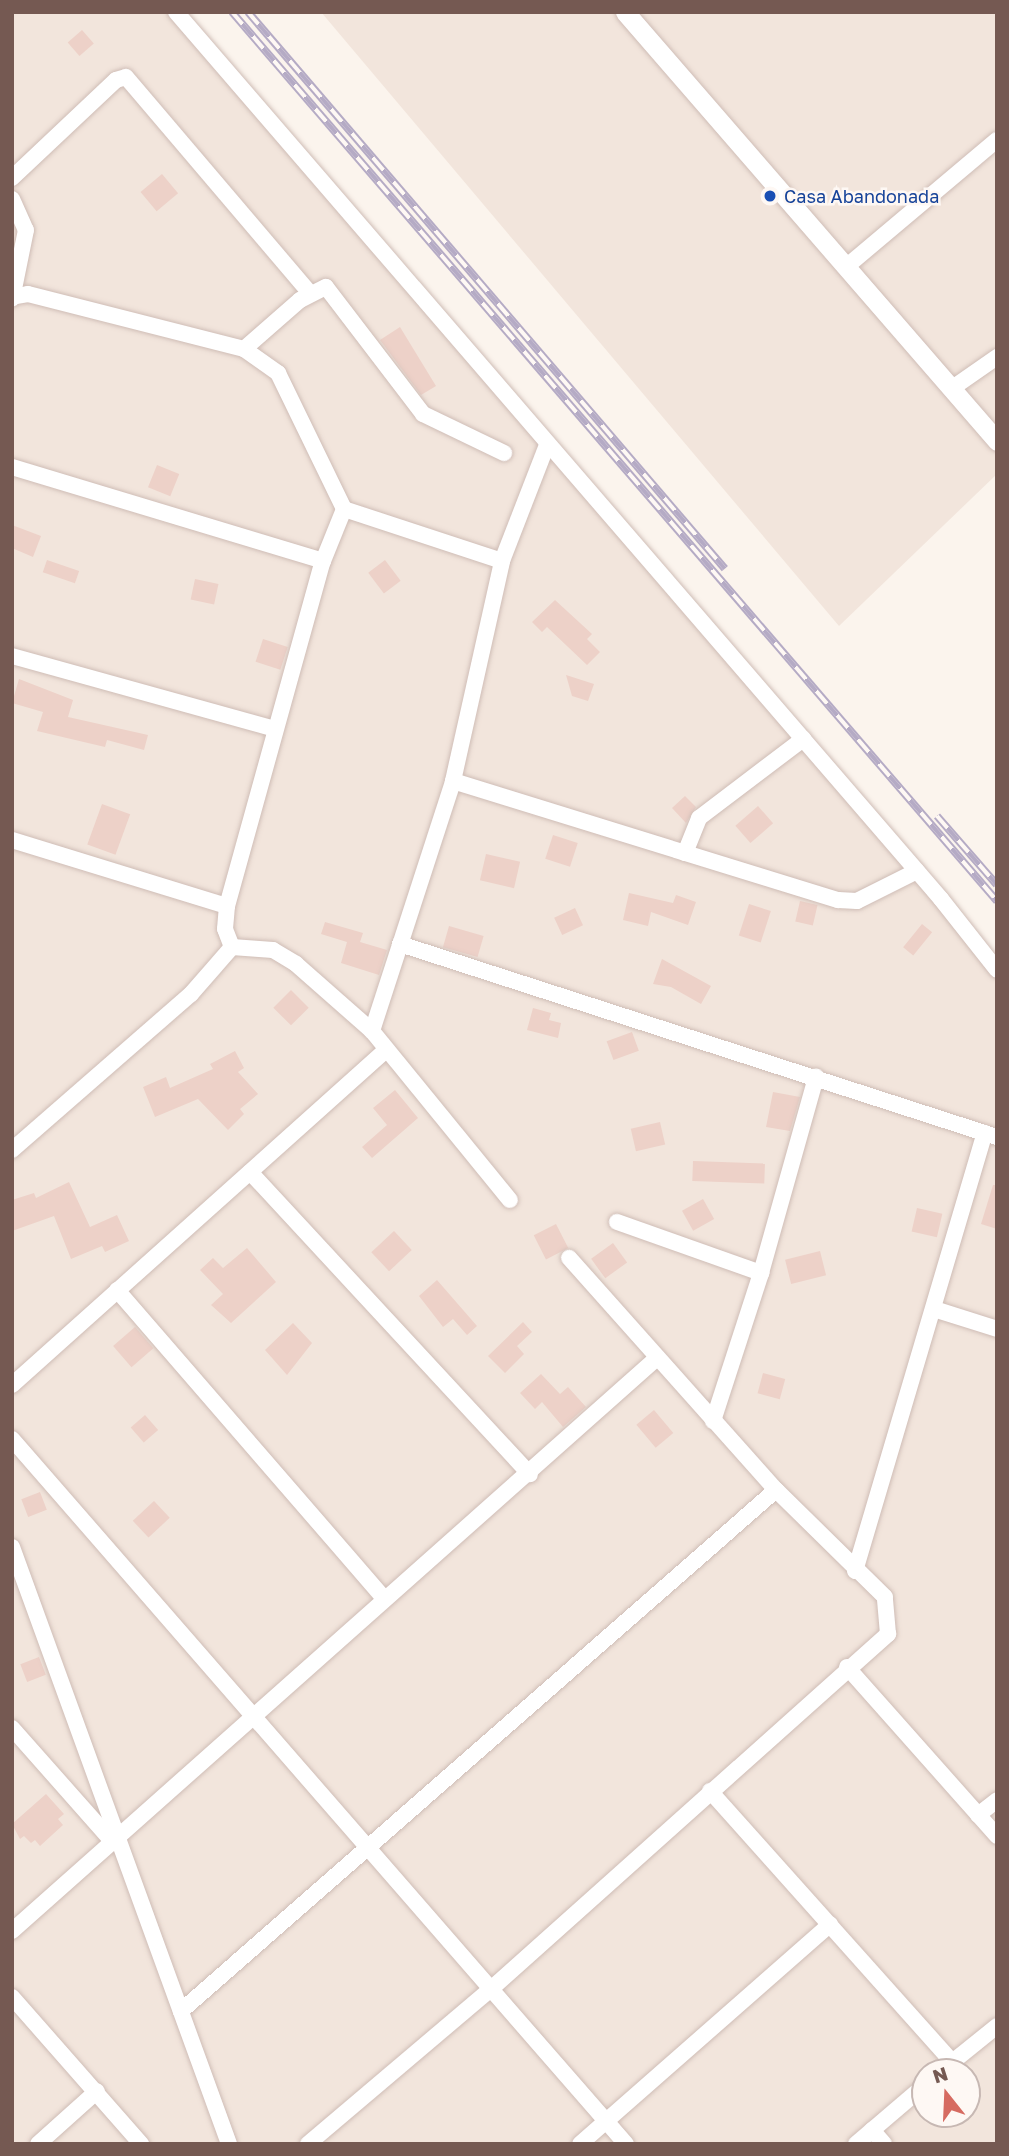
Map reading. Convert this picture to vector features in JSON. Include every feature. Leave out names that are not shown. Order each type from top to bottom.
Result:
[{"type":"street","points":[[176,12],[302,153],[359,227],[917,871],[997,970]]},
{"type":"street","points":[[625,12],[997,441]]},
{"type":"street","points":[[12,178],[116,80],[126,77],[310,293]]},
{"type":"street","points":[[846,267],[997,140]]},
{"type":"street","points":[[12,199],[26,230],[14,298],[28,294],[244,349],[278,373],[344,509],[502,561]]},
{"type":"street","points":[[244,349],[310,293],[330,289],[428,418],[504,453]]},
{"type":"street","points":[[951,389],[997,358]]},
{"type":"street","points":[[372,1031],[453,781],[502,561],[547,445]]},
{"type":"street","points":[[12,467],[323,561]]},
{"type":"street","points":[[232,947],[225,929],[227,906],[323,561],[344,509]]},
{"type":"street","points":[[12,656],[275,729]]},
{"type":"street","points":[[685,853],[699,818],[803,739]]},
{"type":"street","points":[[453,781],[838,900],[857,901],[917,871]]},
{"type":"street","points":[[12,841],[227,906]]},
{"type":"street","points":[[400,944],[991,1135],[934,1309],[855,1571]]},
{"type":"street","points":[[232,947],[273,950],[296,964],[372,1031],[510,1200]]},
{"type":"street","points":[[12,1150],[191,994],[232,947]]},
{"type":"street","points":[[12,1385],[386,1050]]},
{"type":"street","points":[[713,1421],[761,1273],[816,1077]]},
{"type":"street","points":[[250,1172],[530,1474]]},
{"type":"street","points":[[617,1222],[761,1273]]},
{"type":"street","points":[[308,2144],[491,1989],[847,1667],[888,1634],[885,1597],[855,1571],[776,1490],[569,1258]]},
{"type":"street","points":[[117,1290],[384,1598]]},
{"type":"street","points":[[934,1309],[997,1329]]},
{"type":"street","points":[[12,1931],[384,1598],[530,1474],[657,1358]]},
{"type":"street","points":[[12,1439],[254,1713],[626,2144]]},
{"type":"street","points":[[181,2011],[776,1490]]},
{"type":"street","points":[[12,1547],[113,1839],[181,2011],[229,2144]]},
{"type":"street","points":[[847,1667],[997,1836]]},
{"type":"street","points":[[12,1728],[113,1839]]},
{"type":"street","points":[[710,1791],[830,1924],[939,2058]]},
{"type":"street","points":[[978,1815],[997,1800]]},
{"type":"street","points":[[580,2144],[830,1924]]},
{"type":"street","points":[[12,1997],[141,2144]]},
{"type":"street","points":[[957,2058],[997,2026]]},
{"type":"street","points":[[38,2144],[97,2091]]},
{"type":"street","points":[[856,2144],[911,2097]]},
{"type":"street","points":[[873,2130],[884,2144]]},
{"type":"shaded area","points":[[12,12],[170,12],[997,958],[997,2144],[12,2144]]},
{"type":"shaded area","points":[[321,12],[997,12],[997,474],[839,626]]},
{"type":"building","points":[[82,30],[94,44],[79,56],[68,42]]},
{"type":"building","points":[[162,174],[178,193],[157,211],[141,192]]},
{"type":"building","points":[[400,327],[436,386],[421,395],[380,340]]},
{"type":"building","points":[[157,465],[179,474],[170,496],[148,487]]},
{"type":"building","points":[[12,525],[41,536],[33,557],[12,548]]},
{"type":"building","points":[[47,560],[79,571],[75,583],[43,572]]},
{"type":"building","points":[[385,560],[401,581],[384,593],[368,573]]},
{"type":"building","points":[[195,579],[218,584],[214,605],[191,600]]},
{"type":"building","points":[[555,600],[592,634],[587,639],[600,652],[587,665],[547,627],[542,632],[532,622]]},
{"type":"building","points":[[263,639],[288,647],[280,670],[256,662]]},
{"type":"building","points":[[566,675],[594,684],[588,701],[572,696]]},
{"type":"building","points":[[19,679],[73,700],[68,717],[148,735],[144,750],[107,740],[105,747],[37,731],[43,712],[12,703]]},
{"type":"building","points":[[685,796],[696,807],[686,823],[672,808]]},
{"type":"building","points":[[102,804],[130,814],[115,855],[87,844]]},
{"type":"building","points":[[758,806],[773,823],[750,843],[735,826]]},
{"type":"building","points":[[553,835],[578,843],[570,867],[545,859]]},
{"type":"building","points":[[486,854],[520,862],[514,888],[480,880]]},
{"type":"building","points":[[629,893],[673,903],[676,895],[696,902],[688,925],[651,912],[648,926],[623,920]]},
{"type":"building","points":[[800,901],[818,905],[813,926],[795,921]]},
{"type":"building","points":[[749,904],[771,911],[761,942],[739,935]]},
{"type":"building","points":[[575,908],[583,925],[562,935],[554,918]]},
{"type":"building","points":[[325,922],[363,933],[360,942],[387,950],[379,975],[341,963],[347,942],[321,934]]},
{"type":"building","points":[[922,924],[932,932],[913,955],[903,947]]},
{"type":"building","points":[[449,926],[484,936],[478,957],[443,947]]},
{"type":"building","points":[[662,959],[711,986],[701,1004],[671,987],[653,984]]},
{"type":"building","points":[[291,990],[309,1008],[291,1025],[273,1008]]},
{"type":"building","points":[[533,1008],[551,1013],[549,1020],[561,1023],[558,1038],[527,1030]]},
{"type":"building","points":[[632,1032],[639,1051],[613,1060],[607,1041]]},
{"type":"building","points":[[235,1051],[244,1068],[238,1072],[258,1094],[240,1109],[244,1114],[228,1130],[198,1099],[155,1117],[143,1087],[166,1077],[170,1088],[213,1069],[210,1064]]},
{"type":"building","points":[[395,1090],[418,1118],[372,1158],[362,1147],[387,1125],[373,1108]]},
{"type":"building","points":[[773,1092],[800,1097],[790,1131],[766,1127]]},
{"type":"building","points":[[660,1122],[665,1144],[636,1151],[631,1129]]},
{"type":"building","points":[[693,1161],[765,1164],[764,1184],[692,1181]]},
{"type":"building","points":[[69,1182],[90,1227],[117,1215],[129,1241],[105,1252],[102,1246],[71,1259],[54,1216],[12,1231],[12,1200],[34,1193],[36,1198]]},
{"type":"building","points":[[993,1185],[997,1185],[997,1229],[981,1224]]},
{"type":"building","points":[[703,1199],[714,1219],[693,1231],[682,1211]]},
{"type":"building","points":[[917,1208],[942,1214],[937,1237],[912,1231]]},
{"type":"building","points":[[556,1224],[568,1248],[546,1259],[534,1235]]},
{"type":"building","points":[[394,1231],[412,1250],[389,1271],[371,1252]]},
{"type":"building","points":[[613,1243],[627,1262],[605,1278],[591,1259]]},
{"type":"building","points":[[247,1248],[276,1282],[231,1323],[211,1305],[223,1294],[200,1270],[213,1258],[223,1268]]},
{"type":"building","points":[[820,1251],[826,1275],[791,1284],[785,1260]]},
{"type":"building","points":[[437,1280],[477,1326],[467,1335],[453,1319],[443,1327],[419,1296]]},
{"type":"building","points":[[523,1322],[532,1332],[517,1346],[524,1354],[505,1373],[488,1356]]},
{"type":"building","points":[[293,1323],[312,1343],[287,1375],[265,1350]]},
{"type":"building","points":[[135,1327],[153,1348],[131,1367],[113,1346]]},
{"type":"building","points":[[763,1373],[785,1379],[780,1399],[758,1393]]},
{"type":"building","points":[[541,1374],[560,1394],[568,1387],[586,1407],[563,1427],[542,1402],[535,1409],[520,1393]]},
{"type":"building","points":[[654,1410],[673,1433],[656,1448],[636,1425]]},
{"type":"building","points":[[145,1415],[158,1430],[144,1443],[131,1427]]},
{"type":"building","points":[[40,1492],[47,1510],[28,1517],[21,1499]]},
{"type":"building","points":[[154,1501],[170,1518],[148,1538],[133,1521]]},
{"type":"building","points":[[39,1657],[46,1675],[27,1682],[20,1664]]},
{"type":"building","points":[[46,1794],[64,1814],[58,1819],[63,1825],[40,1846],[35,1840],[31,1843],[24,1836],[20,1839],[12,1824]]},
{"type":"railway","points":[[232,12],[997,901]]},
{"type":"railway","points":[[248,12],[725,569]]},
{"type":"railway","points":[[937,816],[997,885]]},
{"type":"place","name":"Casa Abandonada","points":[[770,196]]}]
